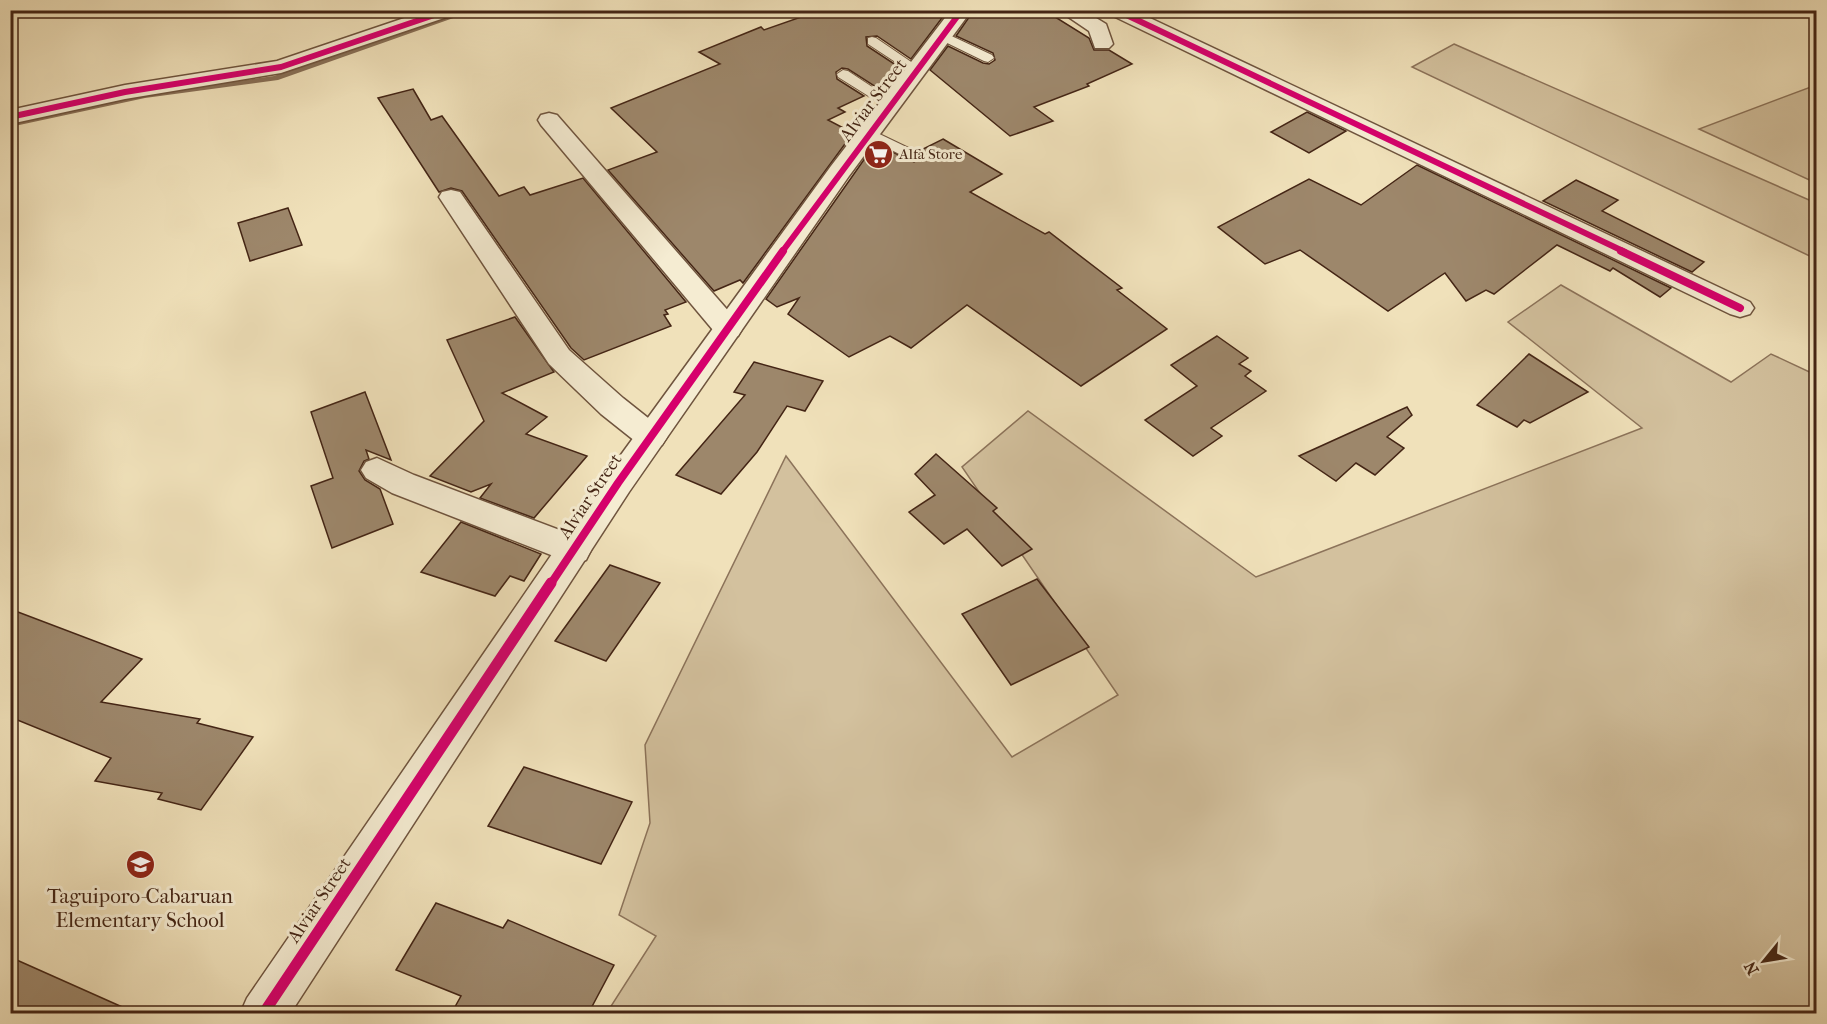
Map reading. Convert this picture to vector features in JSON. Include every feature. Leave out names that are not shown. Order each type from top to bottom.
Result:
[{"type":"street","points":[[10,117],[125,92],[281,68],[449,10]]},
{"type":"street","name":"Alviar Street","points":[[262,1014],[651,437],[869,133],[962,10]]},
{"type":"street","points":[[1068,10],[1099,28],[1102,44]]},
{"type":"street","points":[[1116,10],[1740,308]]},
{"type":"street","points":[[549,120],[728,329]]},
{"type":"street","points":[[451,197],[559,357],[577,376],[651,437]]},
{"type":"street","points":[[377,470],[403,484],[574,550]]},
{"type":"lane","points":[[943,36],[988,58]]},
{"type":"lane","points":[[872,41],[918,70]]},
{"type":"lane","points":[[843,74],[891,105]]},
{"type":"lane","points":[[869,133],[914,156]]},
{"type":"shaded area","points":[[1454,44],[1816,203],[1816,259],[1412,67]]},
{"type":"shaded area","points":[[1816,85],[1816,183],[1699,129]]},
{"type":"shaded area","points":[[1561,285],[1731,382],[1771,354],[1816,375],[1816,1013],[606,1014],[656,936],[619,915],[650,823],[645,745],[786,456],[1012,757],[1118,695],[962,467],[1028,411],[1256,577],[1642,428],[1508,322]]},
{"type":"building","points":[[821,10],[948,10],[911,59],[877,36],[866,37],[867,46],[902,69],[893,82],[879,89],[848,69],[842,68],[836,72],[837,79],[864,96],[838,108],[845,112],[828,120],[853,133],[743,283],[740,280],[714,291],[608,170],[657,152],[611,108],[720,64],[699,52],[761,27],[764,30]]},
{"type":"building","points":[[974,10],[1044,10],[1089,38],[1094,50],[1109,50],[1132,64],[1087,84],[1089,86],[1034,107],[1053,121],[1010,136],[930,70],[948,46],[983,63],[989,64],[995,60],[993,53],[956,36]]},
{"type":"building","points":[[413,89],[431,120],[442,116],[499,196],[524,187],[530,195],[583,178],[686,302],[665,310],[668,314],[664,315],[671,326],[584,360],[571,348],[462,191],[451,188],[439,192],[378,98]]},
{"type":"building","points":[[1307,112],[1346,131],[1309,153],[1271,132]]},
{"type":"building","points":[[943,139],[1002,174],[970,192],[1045,234],[1049,232],[1122,288],[1117,290],[1167,329],[1081,386],[967,305],[911,348],[890,336],[849,357],[788,314],[799,298],[777,307],[766,299],[875,144],[914,162],[923,157],[919,151]]},
{"type":"building","points":[[1417,165],[1671,288],[1660,297],[1613,268],[1610,271],[1557,245],[1494,294],[1486,290],[1466,301],[1445,273],[1388,311],[1300,250],[1265,264],[1218,227],[1309,179],[1361,205]]},
{"type":"building","points":[[1576,180],[1618,200],[1602,211],[1704,262],[1692,272],[1543,201]]},
{"type":"building","points":[[288,208],[302,245],[250,261],[238,223]]},
{"type":"building","points":[[515,317],[554,372],[502,393],[547,417],[526,434],[587,456],[534,518],[480,498],[491,484],[471,492],[430,476],[484,421],[447,340]]},
{"type":"building","points":[[1217,336],[1248,358],[1239,364],[1251,371],[1245,376],[1266,391],[1211,428],[1222,436],[1193,456],[1145,420],[1197,386],[1171,365]]},
{"type":"building","points":[[1529,354],[1588,392],[1530,423],[1524,420],[1517,427],[1477,405]]},
{"type":"building","points":[[754,362],[823,381],[805,411],[787,406],[757,452],[721,494],[676,475],[745,395],[734,392]]},
{"type":"building","points":[[365,392],[391,460],[366,450],[369,459],[364,461],[359,471],[365,480],[380,489],[393,524],[332,548],[311,486],[333,478],[311,412]]},
{"type":"building","points":[[1407,407],[1412,415],[1387,437],[1404,448],[1375,475],[1356,463],[1336,481],[1299,456]]},
{"type":"building","points":[[936,454],[997,508],[993,511],[1032,549],[1002,566],[967,529],[944,544],[909,512],[935,495],[915,474]]},
{"type":"building","points":[[461,522],[541,554],[524,581],[510,576],[495,596],[421,572]]},
{"type":"building","points":[[610,565],[660,583],[606,661],[555,641]]},
{"type":"building","points":[[1037,579],[1089,647],[1011,685],[962,614]]},
{"type":"building","points":[[10,609],[142,659],[101,702],[200,719],[197,723],[253,737],[201,810],[158,799],[162,793],[95,781],[111,758],[10,717]]},
{"type":"building","points":[[524,767],[632,802],[601,864],[488,826]]},
{"type":"building","points":[[436,903],[503,928],[508,920],[614,965],[588,1014],[451,1014],[461,996],[396,970]]},
{"type":"building","points":[[10,957],[138,1014],[10,1014]]},
{"type":"waterway","points":[[10,125],[145,96],[275,78],[473,10]]},
{"type":"cycle path","points":[[10,117],[125,92],[281,67],[449,10]]},
{"type":"cycle path","points":[[263,1014],[618,483],[840,171],[962,10]]},
{"type":"cycle path","points":[[1116,10],[1740,308]]},
{"type":"place","name":"Alfa Store","points":[[878,154]]},
{"type":"place","name":"Taguiporo-Cabaruan Elementary School","points":[[140,865]]}]
